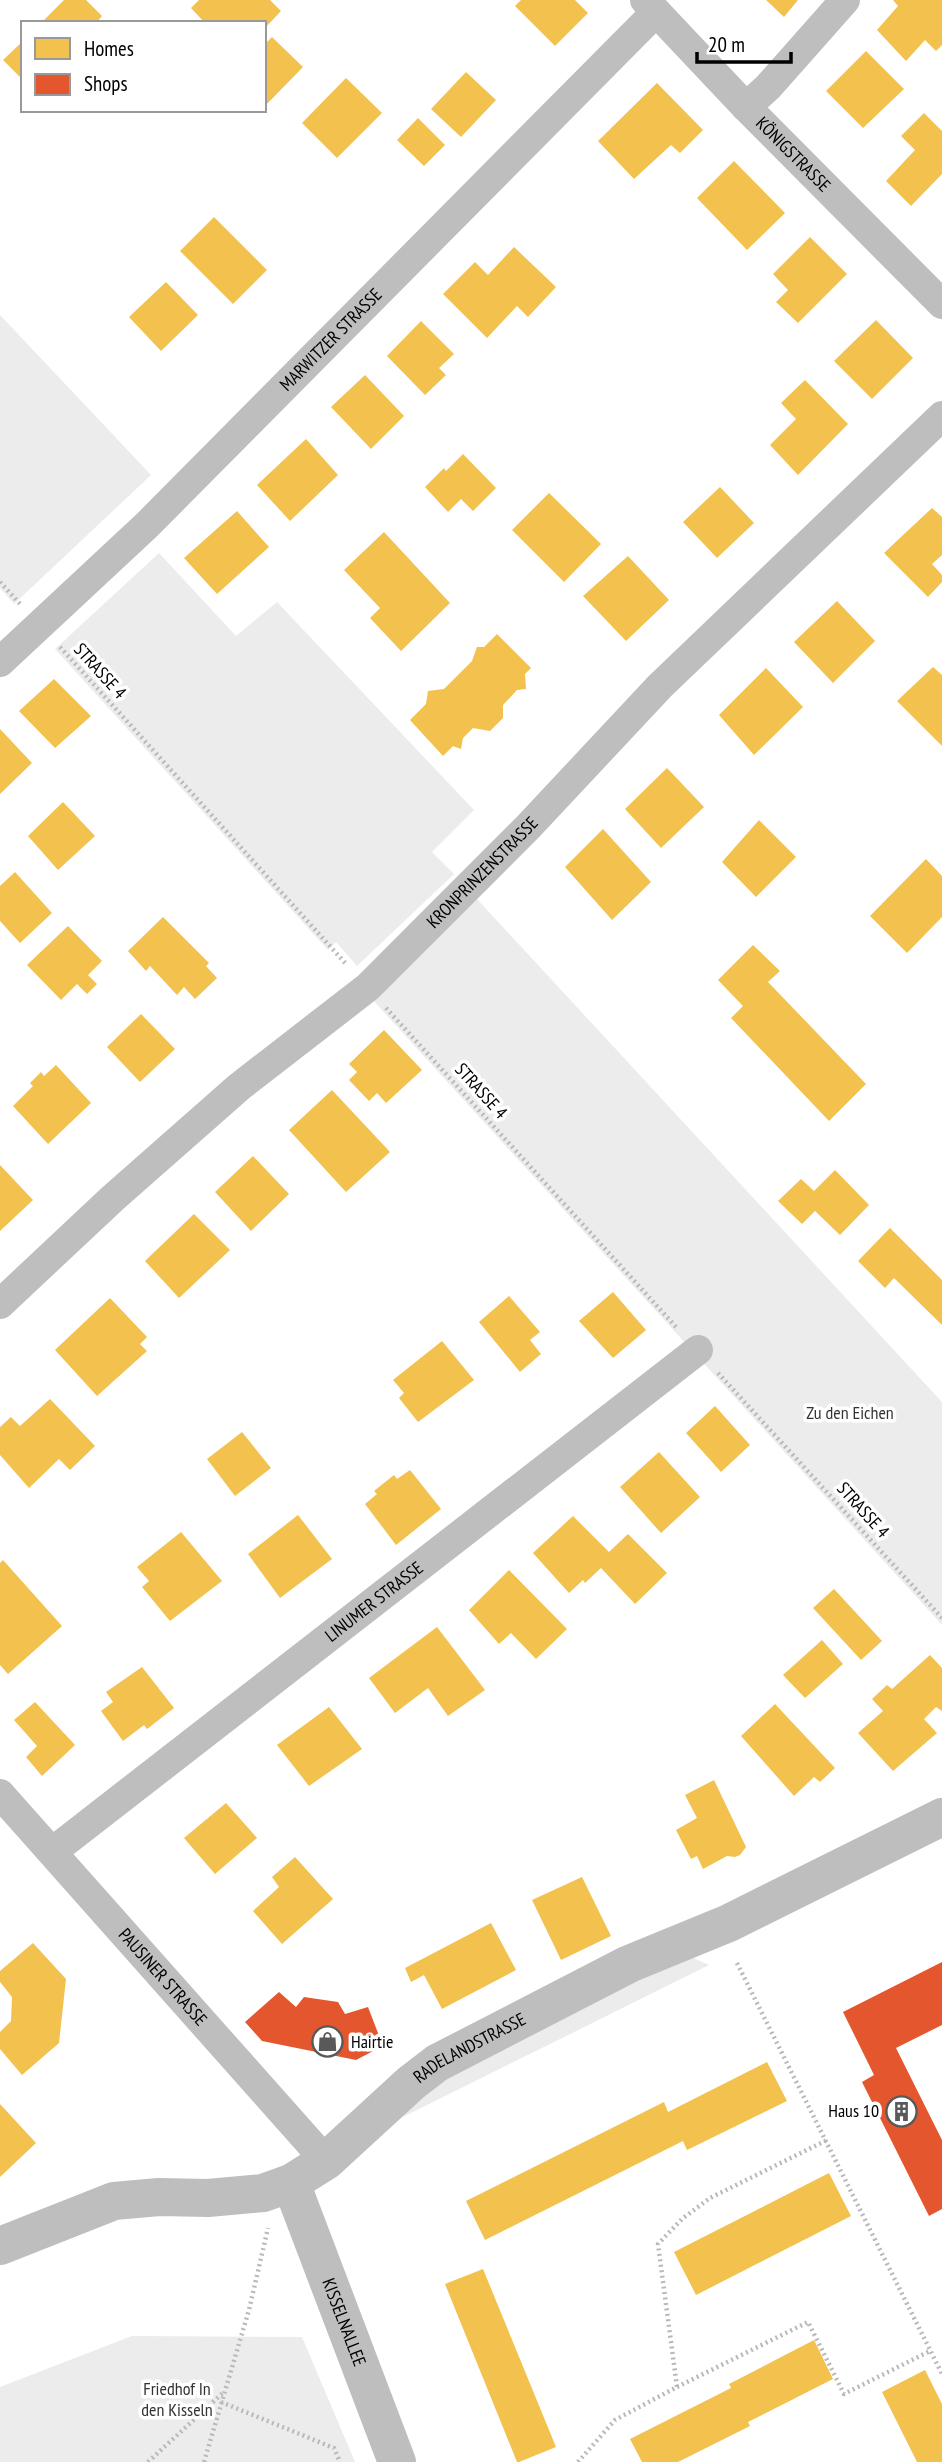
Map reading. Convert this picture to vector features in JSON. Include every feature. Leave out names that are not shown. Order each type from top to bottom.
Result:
[{"type":"street","points":[[746,107],[768,87],[845,0]]},
{"type":"street","name":"KÖNIGSTRASSE","points":[[651,6],[746,107],[942,304]]},
{"type":"street","name":"MARWITZER STRASSE","points":[[0,662],[147,525],[279,395],[651,6]]},
{"type":"street","name":"KRONPRINZENSTRASSE","points":[[0,1304],[113,1198],[239,1087],[368,987],[528,827],[660,686],[942,416]]},
{"type":"street","name":"LINUMER STRASSE","points":[[52,1852],[698,1350]]},
{"type":"street","name":"PAUSINER STRASSE","points":[[0,1794],[326,2161]]},
{"type":"street","name":"RADELANDSTRASSE","points":[[0,2246],[114,2201],[159,2197],[236,2196],[263,2193],[291,2183],[326,2161],[411,2083],[437,2063],[629,1964],[729,1923],[942,1817]]},
{"type":"street","name":"KISSELNALLEE","points":[[291,2183],[397,2462]]},
{"type":"path","name":"STRASSE 4","points":[[0,582],[942,1618]]},
{"type":"path","points":[[737,1963],[942,2374]]},
{"type":"path","points":[[677,2387],[659,2244],[682,2219],[710,2199],[827,2140]]},
{"type":"path","points":[[204,2462],[249,2310],[268,2226]]},
{"type":"path","points":[[578,2462],[615,2420],[808,2322],[844,2394],[930,2351]]},
{"type":"path","points":[[148,2462],[225,2392]]},
{"type":"path","points":[[221,2402],[334,2448],[340,2462]]},
{"type":"green space","points":[[0,315],[151,475],[14,604],[0,588]]},
{"type":"green space","points":[[159,553],[236,636],[277,602],[474,810],[432,852],[454,874],[357,966],[336,942],[328,950],[55,649]]},
{"type":"green space","name":"Zu den Eichen","points":[[477,899],[942,1402],[942,1625],[371,998]]},
{"type":"green space","points":[[687,1955],[709,1965],[391,2123],[446,2074]]},
{"type":"green space","name":"Friedhof In den Kisseln","points":[[132,2336],[302,2337],[355,2462],[0,2462],[0,2387]]},
{"type":"building: Homes","points":[[64,0],[86,0],[102,16],[98,21],[43,21]]},
{"type":"building: Homes","points":[[199,0],[270,0],[281,11],[266,27],[266,21],[203,21],[191,8]]},
{"type":"building: Homes","points":[[521,0],[575,0],[588,13],[555,46],[515,6]]},
{"type":"building: Homes","points":[[766,0],[798,0],[784,17]]},
{"type":"building: Homes","points":[[893,0],[942,0],[942,45],[936,51],[925,40],[906,61],[877,30],[898,6]]},
{"type":"building: Homes","points":[[272,37],[303,67],[266,105],[266,43]]},
{"type":"building: Homes","points":[[21,43],[21,78],[3,60]]},
{"type":"building: Homes","points":[[866,51],[904,89],[863,128],[826,91]]},
{"type":"building: Homes","points":[[466,72],[496,100],[461,137],[431,109]]},
{"type":"building: Homes","points":[[346,78],[382,113],[337,158],[302,123]]},
{"type":"building: Homes","points":[[657,83],[703,130],[680,153],[671,145],[634,179],[598,141]]},
{"type":"building: Homes","points":[[924,113],[942,131],[942,174],[911,206],[886,181],[915,150],[901,136]]},
{"type":"building: Homes","points":[[418,118],[445,145],[424,166],[397,140]]},
{"type":"building: Homes","points":[[734,161],[785,213],[747,250],[697,198]]},
{"type":"building: Homes","points":[[214,217],[267,270],[233,304],[180,251]]},
{"type":"building: Homes","points":[[810,237],[847,274],[798,323],[776,302],[788,290],[773,274]]},
{"type":"building: Homes","points":[[514,247],[556,287],[528,317],[517,306],[487,338],[443,294],[475,262],[488,275]]},
{"type":"building: Homes","points":[[166,282],[198,315],[161,351],[129,317]]},
{"type":"building: Homes","points":[[876,320],[913,358],[872,399],[834,361]]},
{"type":"building: Homes","points":[[421,321],[454,354],[439,368],[446,375],[425,395],[387,356]]},
{"type":"building: Homes","points":[[365,375],[404,416],[371,449],[331,407]]},
{"type":"building: Homes","points":[[805,380],[848,424],[798,475],[770,445],[796,419],[781,403]]},
{"type":"building: Homes","points":[[306,439],[338,475],[290,521],[257,485]]},
{"type":"building: Homes","points":[[463,454],[496,488],[473,511],[461,499],[448,512],[425,487]]},
{"type":"building: Homes","points":[[720,487],[754,523],[717,558],[683,522]]},
{"type":"building: Homes","points":[[549,493],[601,544],[564,582],[512,530]]},
{"type":"building: Homes","points":[[932,508],[942,517],[942,555],[932,564],[942,575],[942,582],[928,597],[884,553]]},
{"type":"building: Homes","points":[[237,511],[269,547],[217,594],[184,558]]},
{"type":"building: Homes","points":[[384,532],[450,603],[401,651],[370,618],[380,608],[344,570]]},
{"type":"building: Homes","points":[[628,556],[669,600],[626,641],[583,596]]},
{"type":"building: Homes","points":[[837,601],[875,641],[833,683],[794,642]]},
{"type":"building: Homes","points":[[497,634],[531,668],[525,674],[526,689],[517,690],[503,705],[503,718],[490,731],[473,728],[463,738],[461,749],[453,746],[443,756],[410,720],[426,704],[428,691],[444,689],[472,661],[477,647],[484,647]]},
{"type":"building: Homes","points":[[933,667],[942,675],[942,746],[897,701]]},
{"type":"building: Homes","points":[[766,668],[803,707],[754,755],[719,715]]},
{"type":"building: Homes","points":[[54,679],[91,716],[55,748],[19,711]]},
{"type":"building: Homes","points":[[0,729],[32,763],[0,794]]},
{"type":"building: Homes","points":[[667,768],[704,807],[661,848],[625,809]]},
{"type":"building: Homes","points":[[63,802],[95,836],[58,870],[28,836]]},
{"type":"building: Homes","points":[[759,820],[796,857],[756,897],[722,862]]},
{"type":"building: Homes","points":[[603,829],[651,882],[612,920],[565,867]]},
{"type":"building: Homes","points":[[926,859],[942,876],[942,917],[907,953],[870,916]]},
{"type":"building: Homes","points":[[15,872],[52,913],[20,943],[0,921],[0,886]]},
{"type":"building: Homes","points":[[163,917],[209,963],[206,966],[217,978],[195,999],[184,987],[177,995],[150,966],[146,971],[128,951]]},
{"type":"building: Homes","points":[[68,926],[102,961],[88,975],[97,984],[87,994],[77,984],[61,1000],[27,965]]},
{"type":"building: Homes","points":[[753,945],[780,971],[768,982],[866,1084],[829,1121],[731,1018],[743,1006],[718,980]]},
{"type":"building: Homes","points":[[141,1014],[175,1049],[140,1082],[107,1047]]},
{"type":"building: Homes","points":[[384,1030],[422,1070],[386,1103],[377,1093],[369,1101],[349,1080],[357,1072],[349,1064]]},
{"type":"building: Homes","points":[[56,1065],[91,1103],[48,1144],[13,1106],[33,1086],[30,1083],[41,1072],[44,1076]]},
{"type":"building: Homes","points":[[332,1090],[390,1152],[346,1192],[289,1130]]},
{"type":"building: Homes","points":[[253,1156],[289,1194],[251,1231],[215,1192]]},
{"type":"building: Homes","points":[[0,1165],[33,1200],[0,1231]]},
{"type":"building: Homes","points":[[835,1170],[869,1205],[840,1235],[815,1211],[802,1224],[778,1201],[801,1179],[814,1191]]},
{"type":"building: Homes","points":[[194,1214],[230,1250],[179,1298],[145,1261]]},
{"type":"building: Homes","points":[[890,1228],[942,1280],[942,1325],[894,1278],[885,1288],[858,1261]]},
{"type":"building: Homes","points":[[613,1292],[646,1330],[613,1358],[579,1321]]},
{"type":"building: Homes","points":[[509,1296],[540,1332],[530,1340],[541,1354],[520,1372],[479,1322]]},
{"type":"building: Homes","points":[[110,1298],[147,1337],[140,1344],[147,1351],[97,1396],[55,1350]]},
{"type":"building: Homes","points":[[442,1341],[474,1380],[418,1422],[399,1398],[404,1393],[393,1380]]},
{"type":"building: Homes","points":[[50,1399],[95,1446],[70,1470],[59,1459],[29,1488],[0,1455],[0,1427],[11,1417],[20,1426]]},
{"type":"building: Homes","points":[[715,1406],[750,1445],[721,1472],[686,1433]]},
{"type":"building: Homes","points":[[242,1432],[271,1468],[235,1496],[207,1459]]},
{"type":"building: Homes","points":[[659,1452],[700,1497],[661,1533],[620,1487]]},
{"type":"building: Homes","points":[[410,1470],[441,1509],[396,1545],[365,1504],[377,1494],[374,1491],[394,1475],[397,1479]]},
{"type":"building: Homes","points":[[298,1515],[332,1559],[280,1598],[248,1554]]},
{"type":"building: Homes","points":[[573,1516],[609,1552],[628,1534],[667,1573],[635,1604],[601,1568],[569,1593],[533,1553]]},
{"type":"building: Homes","points":[[181,1532],[222,1581],[170,1621],[142,1587],[149,1581],[137,1567]]},
{"type":"building: Homes","points":[[3,1560],[62,1626],[8,1674],[0,1665],[0,1563]]},
{"type":"building: Homes","points":[[509,1570],[567,1629],[536,1659],[511,1633],[499,1644],[469,1610]]},
{"type":"building: Homes","points":[[834,1589],[882,1641],[861,1660],[813,1608]]},
{"type":"building: Homes","points":[[437,1627],[485,1690],[448,1716],[428,1688],[395,1713],[369,1678]]},
{"type":"building: Homes","points":[[822,1640],[843,1664],[805,1698],[783,1675]]},
{"type":"building: Homes","points":[[930,1655],[942,1668],[942,1711],[936,1707],[924,1719],[937,1733],[893,1771],[858,1733],[883,1711],[872,1699],[887,1685],[892,1689]]},
{"type":"building: Homes","points":[[142,1667],[174,1708],[147,1729],[144,1725],[123,1741],[101,1711],[113,1702],[106,1692]]},
{"type":"building: Homes","points":[[35,1702],[75,1745],[42,1776],[26,1757],[37,1746],[14,1720]]},
{"type":"building: Homes","points":[[775,1704],[835,1768],[820,1782],[814,1777],[794,1796],[741,1736]]},
{"type":"building: Homes","points":[[329,1707],[362,1749],[309,1786],[277,1745]]},
{"type":"building: Homes","points":[[714,1780],[746,1847],[740,1855],[727,1856],[703,1869],[697,1856],[691,1859],[676,1830],[697,1818],[685,1795]]},
{"type":"building: Homes","points":[[226,1803],[257,1838],[215,1874],[184,1838]]},
{"type":"building: Homes","points":[[295,1857],[333,1899],[282,1944],[253,1911],[279,1887],[272,1877]]},
{"type":"building: Homes","points":[[582,1877],[611,1936],[561,1960],[532,1900]]},
{"type":"building: Homes","points":[[491,1923],[516,1970],[442,2009],[424,1975],[411,1982],[405,1968]]},
{"type":"building: Homes","points":[[33,1943],[66,1979],[59,2043],[22,2075],[0,2049],[0,2032],[11,2021],[12,1997],[0,1982],[0,1971]]},
{"type":"building: Homes","points":[[767,2062],[787,2101],[687,2150],[683,2141],[485,2240],[466,2201],[664,2102],[668,2112]]},
{"type":"building: Homes","points":[[0,2104],[36,2143],[0,2177]]},
{"type":"building: Homes","points":[[829,2173],[851,2216],[696,2295],[674,2252]]},
{"type":"building: Homes","points":[[483,2269],[556,2447],[519,2462],[445,2284]]},
{"type":"building: Homes","points":[[814,2340],[833,2379],[748,2422],[750,2426],[678,2462],[642,2462],[630,2439],[731,2388],[729,2384]]},
{"type":"building: Homes","points":[[925,2370],[942,2404],[942,2462],[917,2462],[882,2392]]},
{"type":"building: Shops","name":"Haus 10","points":[[942,1962],[942,2025],[896,2048],[942,2140],[942,2209],[929,2216],[862,2082],[874,2075],[843,2012]]},
{"type":"building: Shops","points":[[279,1992],[296,2007],[304,1997],[338,2002],[345,2014],[368,2007],[383,2046],[356,2060],[262,2041],[245,2022]]},
{"type":"place","name":"Hairtie","points":[[328,2042]]},
{"type":"place","name":"Haus 10","points":[[902,2111]]}]
